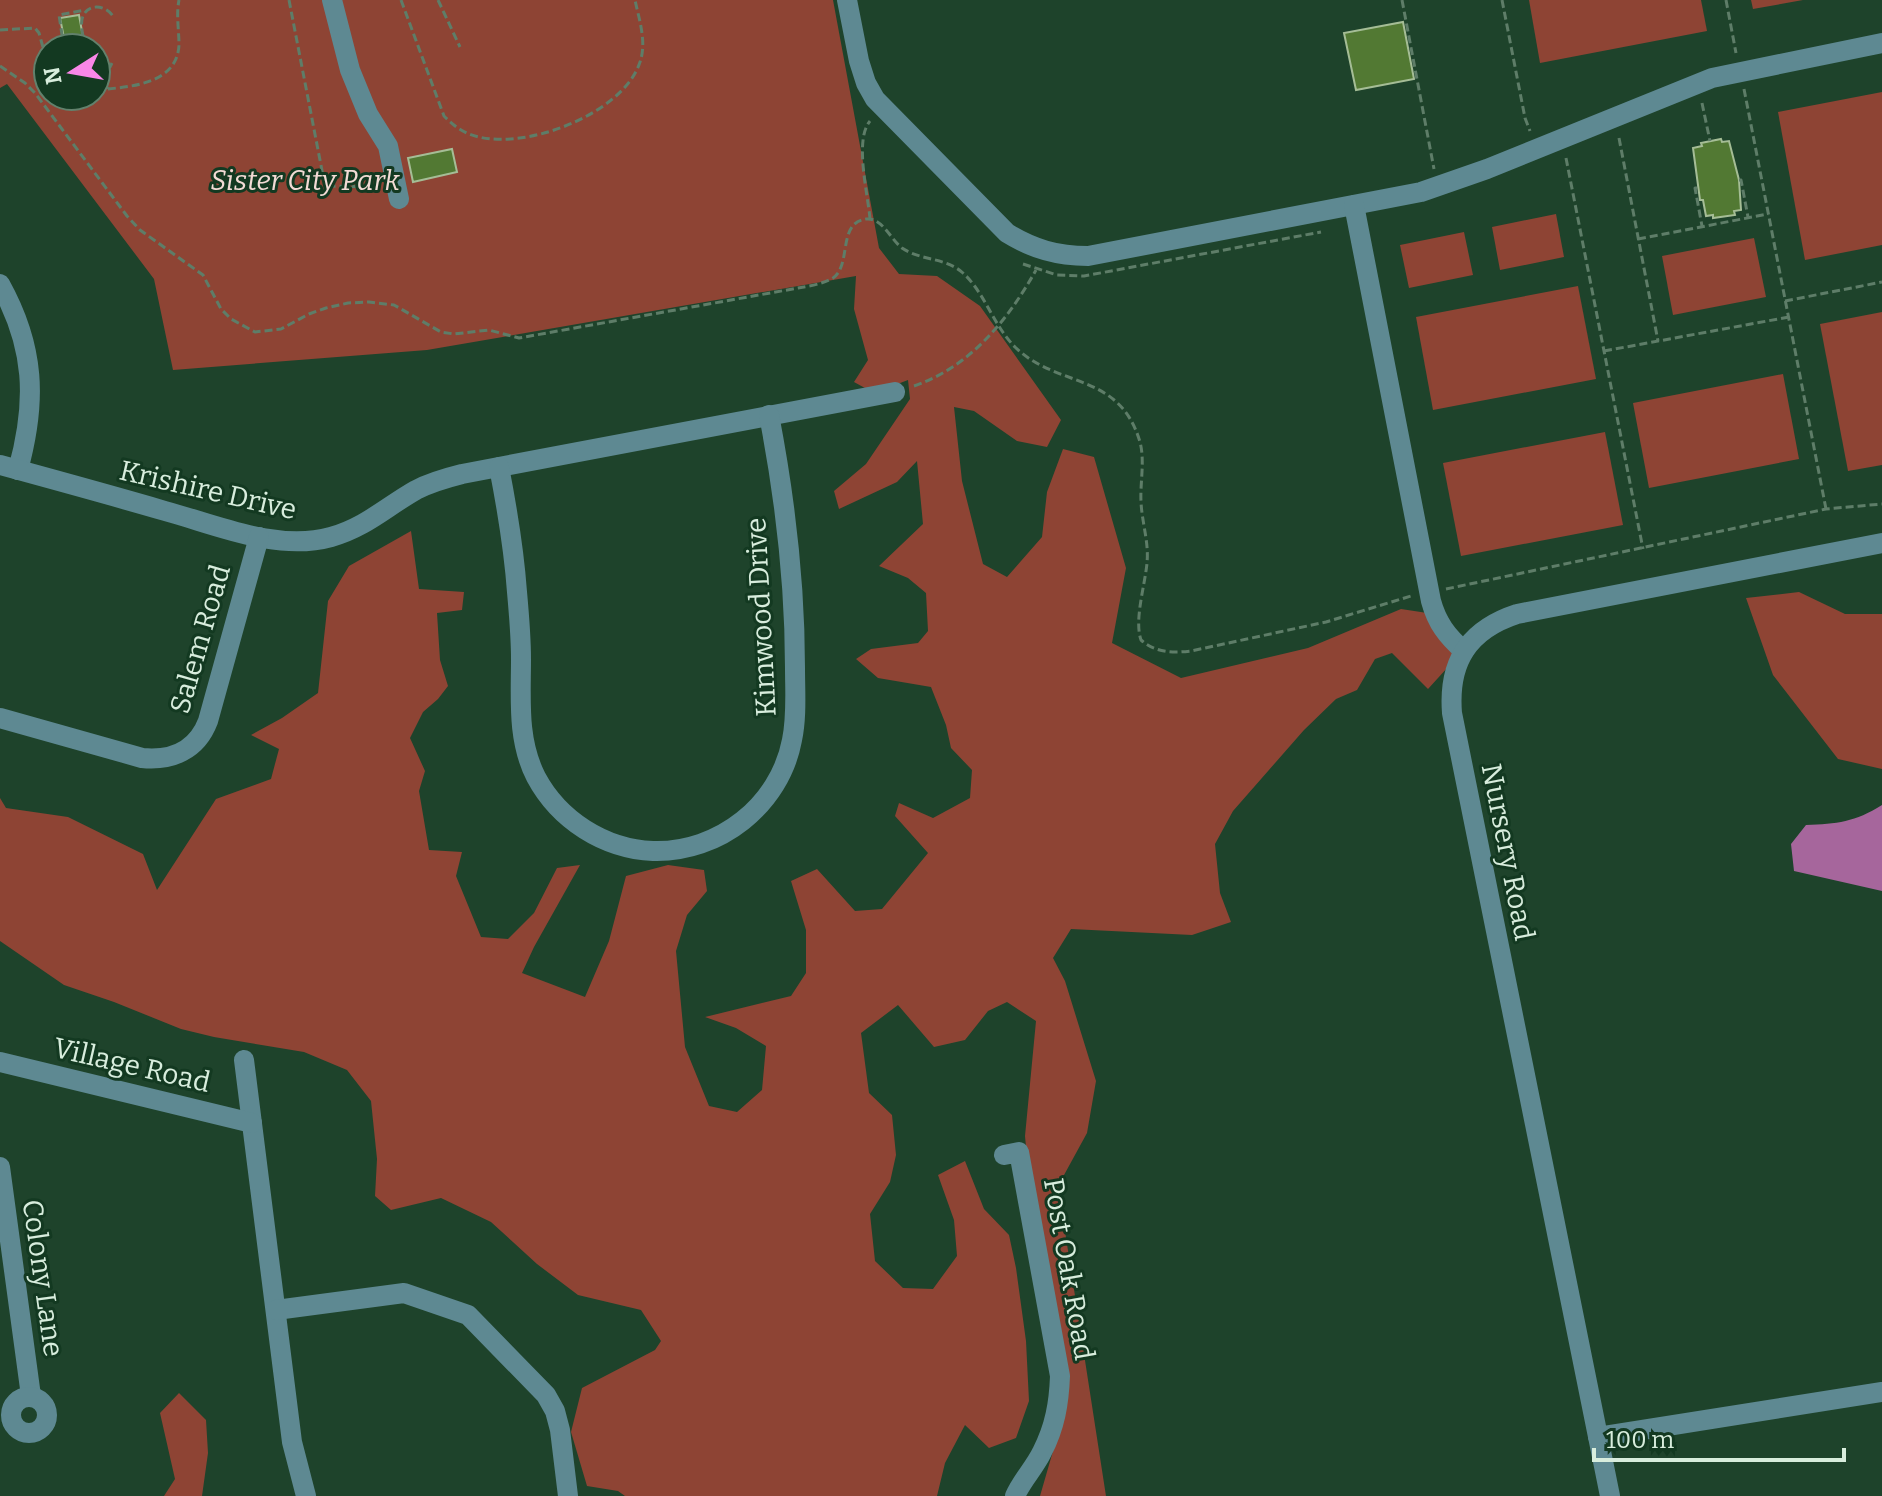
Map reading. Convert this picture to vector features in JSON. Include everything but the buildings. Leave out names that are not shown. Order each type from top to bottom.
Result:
[{"type":"street","points":[[332,0],[350,70],[368,114],[388,146],[398,193]]},
{"type":"street","points":[[847,0],[859,61],[875,99],[1007,233],[1025,244],[1066,256],[1088,256],[1445,185],[1712,78],[1882,43]]},
{"type":"street","points":[[1354,205],[1436,617],[1446,635],[1464,651]]},
{"type":"street","name":"Krishire Drive","points":[[0,284],[18,321],[29,361],[30,417],[9,468],[259,537],[305,541],[329,538],[380,516],[415,491],[438,480],[895,392]]},
{"type":"street","name":"Kimwood Drive","points":[[499,467],[517,592],[522,733],[535,776],[563,813],[584,830],[632,849],[679,849],[725,834],[753,812],[776,783],[792,741],[795,645],[792,578],[785,510],[769,415]]},
{"type":"street","name":"Salem Road","points":[[0,718],[142,758],[157,760],[188,749],[208,721],[259,537]]},
{"type":"street","name":"Nursery Road","points":[[1610,1496],[1452,713],[1450,692],[1454,672],[1464,651],[1485,629],[1517,614],[1882,543]]},
{"type":"street","points":[[244,1060],[292,1442],[306,1496]]},
{"type":"street","name":"Village Road","points":[[0,1062],[252,1123]]},
{"type":"street","name":"Post Oak Road","points":[[1004,1155],[1019,1152],[1060,1376],[1059,1402],[1052,1428],[1041,1454],[1015,1496]]},
{"type":"street","name":"Colony Lane","points":[[0,1167],[31,1396]]},
{"type":"street","points":[[276,1310],[404,1293],[468,1315],[539,1386],[555,1411],[568,1496]]},
{"type":"street","points":[[1598,1437],[1882,1392]]},
{"type":"path","points":[[83,32],[82,17],[88,9],[86,0]]},
{"type":"path","points":[[112,88],[151,81],[167,71],[179,49],[179,0]]},
{"type":"path","points":[[289,0],[325,186],[398,193]]},
{"type":"path","points":[[401,0],[444,116],[470,135],[510,140],[583,118],[626,86],[641,61],[643,46],[635,0]]},
{"type":"path","points":[[438,0],[460,47]]},
{"type":"path","points":[[1402,0],[1434,169]]},
{"type":"path","points":[[1502,0],[1530,131]]},
{"type":"path","points":[[1726,0],[1736,53]]},
{"type":"path","points":[[62,32],[59,15],[103,8],[111,12],[114,18]]},
{"type":"path","points":[[0,30],[35,28],[38,32]]},
{"type":"path","points":[[0,66],[35,93],[140,230],[203,275],[221,309],[231,319],[255,332],[281,329],[326,308],[369,302],[394,305],[441,332],[454,334],[489,330],[519,338],[783,291],[834,277],[840,270],[850,231],[856,223],[870,219],[877,221],[906,251],[945,261],[962,272],[973,283],[998,326],[1020,352],[1106,392],[1116,400],[1135,430],[1142,454],[1141,503],[1147,558],[1139,634],[1147,645],[1169,653],[1326,622],[1430,592],[1826,509],[1882,504]]},
{"type":"path","points":[[1743,88],[1826,509]]},
{"type":"path","points":[[1702,103],[1710,141]]},
{"type":"path","points":[[867,118],[870,121],[865,128],[862,150],[870,219]]},
{"type":"path","points":[[1619,138],[1658,341]]},
{"type":"path","points":[[1566,158],[1643,549]]},
{"type":"path","points":[[1423,172],[1442,166]]},
{"type":"path","points":[[1739,180],[1748,218]]},
{"type":"path","points":[[1697,188],[1703,226]]},
{"type":"path","points":[[1638,239],[1768,214]]},
{"type":"path","points":[[1724,217],[1725,222]]},
{"type":"path","points":[[1022,263],[1057,275],[1098,275],[1329,230]]},
{"type":"path","points":[[895,392],[954,366],[979,346],[998,326],[1036,269]]},
{"type":"path","points":[[1785,301],[1882,282]]},
{"type":"path","points":[[1604,351],[1789,317]]},
{"type":"green space","name":"Sister City Park","points":[[0,0],[833,0],[879,248],[899,274],[937,276],[980,306],[1061,420],[1047,447],[1017,441],[974,411],[954,407],[962,481],[983,564],[1007,577],[1042,537],[1047,492],[1063,449],[1094,457],[1126,568],[1112,643],[1181,678],[1308,648],[1401,609],[1447,616],[1460,642],[1448,667],[1428,689],[1392,653],[1375,659],[1357,690],[1336,699],[1304,730],[1233,811],[1215,844],[1220,893],[1231,922],[1192,935],[1071,929],[1053,958],[1065,981],[1096,1081],[1087,1133],[1058,1186],[1106,1496],[1040,1496],[1064,1413],[1030,1190],[1025,1136],[1036,1021],[1007,1002],[988,1011],[965,1040],[934,1047],[898,1005],[861,1033],[869,1093],[892,1115],[896,1155],[890,1182],[870,1214],[875,1261],[903,1288],[933,1289],[957,1256],[954,1220],[938,1175],[965,1161],[984,1209],[1009,1235],[1016,1268],[1026,1341],[1029,1401],[1016,1438],[989,1448],[965,1425],[945,1463],[937,1496],[625,1496],[618,1491],[587,1486],[571,1432],[582,1388],[655,1350],[661,1341],[641,1310],[578,1295],[537,1264],[491,1222],[441,1198],[391,1210],[375,1196],[377,1159],[371,1101],[347,1070],[304,1052],[181,1029],[64,985],[0,941],[0,798],[6,808],[68,817],[143,854],[157,890],[216,799],[271,779],[279,749],[251,735],[318,693],[328,601],[349,566],[411,531],[419,589],[464,592],[462,610],[437,613],[440,660],[448,686],[423,712],[410,738],[425,771],[419,791],[429,850],[462,852],[456,876],[481,937],[508,939],[534,913],[557,868],[580,865],[522,973],[585,997],[609,941],[626,876],[668,865],[704,870],[707,891],[687,915],[676,951],[685,1047],[709,1106],[737,1112],[762,1090],[766,1046],[736,1028],[705,1017],[791,996],[806,973],[806,930],[791,881],[817,869],[855,911],[882,909],[928,853],[895,816],[899,803],[933,818],[970,798],[972,770],[951,748],[946,725],[931,687],[878,678],[856,659],[871,649],[918,643],[928,631],[926,593],[908,578],[879,566],[923,524],[917,461],[897,482],[839,509],[834,491],[866,464],[910,399],[908,380],[874,393],[854,382],[868,360],[854,309],[856,276],[427,350],[173,370],[154,279],[7,84],[0,88]]},
{"type":"green space","points":[[1529,0],[1701,0],[1707,31],[1540,63]]},
{"type":"green space","points":[[1751,0],[1803,0],[1753,9]]},
{"type":"green space","points":[[1882,92],[1882,245],[1805,260],[1778,112]]},
{"type":"green space","points":[[1556,214],[1564,257],[1500,270],[1492,227]]},
{"type":"green space","points":[[1464,232],[1473,275],[1409,288],[1400,245]]},
{"type":"green space","points":[[1754,238],[1766,297],[1673,315],[1662,256]]},
{"type":"green space","points":[[1578,286],[1596,379],[1433,410],[1416,317]]},
{"type":"green space","points":[[1882,312],[1882,465],[1848,471],[1820,324]]},
{"type":"green space","points":[[1783,374],[1799,459],[1649,488],[1633,403]]},
{"type":"green space","points":[[1605,432],[1623,525],[1461,556],[1443,463]]},
{"type":"green space","points":[[1799,592],[1845,614],[1882,614],[1882,769],[1838,759],[1773,675],[1746,598]]},
{"type":"green space","points":[[179,1393],[206,1420],[208,1453],[202,1496],[164,1496],[175,1479],[160,1413]]},
{"type":"shaded area","points":[[1882,805],[1882,891],[1794,871],[1791,844],[1806,825],[1846,821]]}]
